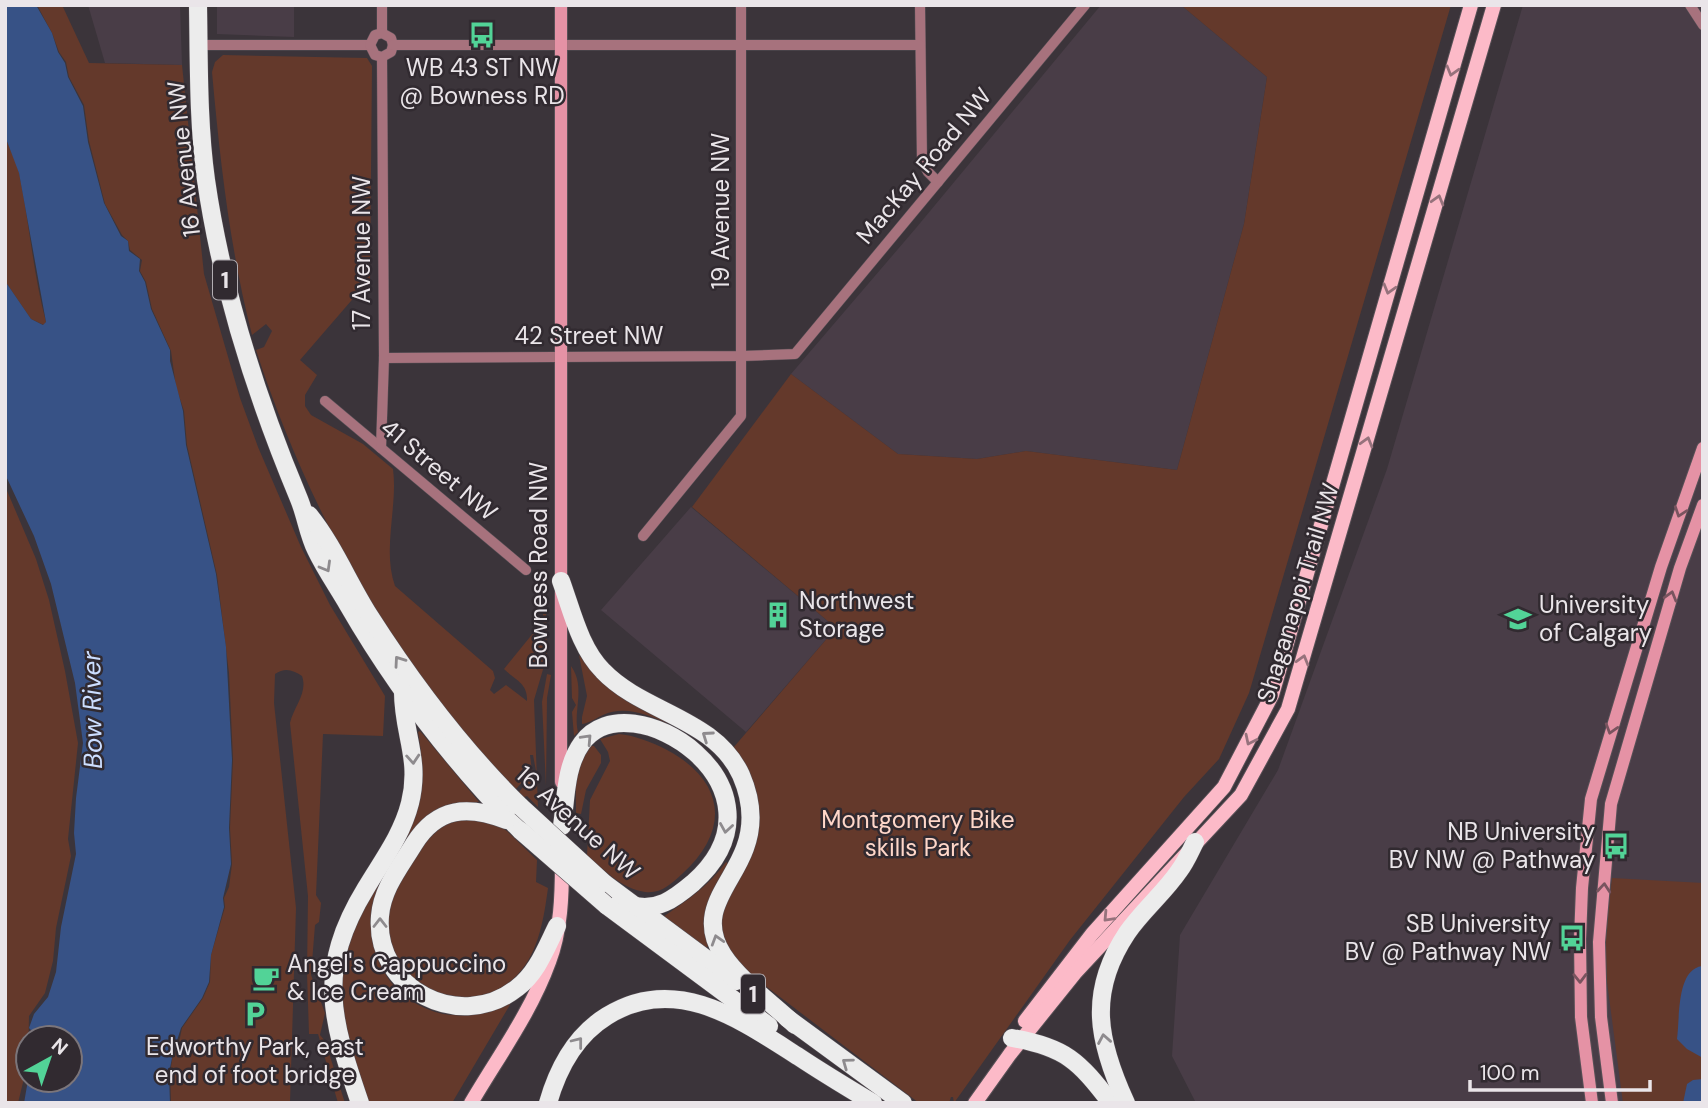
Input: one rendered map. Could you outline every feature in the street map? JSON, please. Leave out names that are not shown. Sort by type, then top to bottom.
[{"type":"highway","name":"16 Avenue NW","points":[[198,5],[199,97],[206,179],[225,278],[255,387],[301,503],[315,549],[370,644],[402,692],[446,748],[606,905],[874,1103]]},
{"type":"highway","name":"16 Avenue NW","points":[[301,503],[327,537],[360,600],[412,679],[468,749],[518,820],[903,1103]]},
{"type":"highway","points":[[561,581],[587,649],[605,673],[621,686],[709,737],[725,751],[739,771],[749,802],[749,831],[743,855],[716,902],[713,918],[715,934],[718,946],[727,961],[795,1025]]},
{"type":"highway","points":[[359,1103],[334,1017],[334,969],[346,923],[401,829],[411,801],[413,756],[403,713],[402,692]]},
{"type":"highway","points":[[562,826],[570,769],[575,756],[583,741],[604,725],[628,722],[653,729],[687,747],[708,764],[723,787],[728,808],[727,831],[720,850],[705,871],[670,900],[651,908],[631,905]]},
{"type":"highway","points":[[518,820],[467,810],[444,816],[423,831],[392,878],[382,901],[380,938],[388,961],[402,981],[431,1000],[453,1006],[486,1003],[509,994],[526,980],[557,926]]},
{"type":"highway","points":[[1126,1103],[1109,1066],[1103,1039],[1100,1013],[1103,988],[1112,959],[1128,932],[1180,870],[1195,842]]},
{"type":"highway","points":[[548,1103],[559,1072],[570,1053],[598,1022],[618,1009],[635,1003],[670,999],[694,1002],[728,1014],[874,1103]]},
{"type":"highway","points":[[1016,1039],[1039,1042],[1059,1050],[1080,1064],[1111,1103]]},
{"type":"main road","name":"Shaganappi Trail NW","points":[[965,1103],[1016,1039],[1092,933],[1224,787],[1272,695],[1471,5]]},
{"type":"main road","name":"Shaganappi Trail NW","points":[[975,1103],[1016,1039],[1241,795],[1289,709],[1494,5]]},
{"type":"main road","name":"Bowness Road NW","points":[[471,1103],[538,989],[550,960],[562,899],[562,826]]},
{"type":"street","points":[[382,5],[382,33]]},
{"type":"street","name":"Bowness Road NW","points":[[561,5],[562,826]]},
{"type":"street","name":"19 Avenue NW","points":[[643,536],[741,416],[741,5]]},
{"type":"street","points":[[920,5],[922,161],[938,182]]},
{"type":"street","name":"MacKay Road NW","points":[[795,354],[1085,5]]},
{"type":"street","points":[[1690,5],[1703,25]]},
{"type":"street","points":[[382,33],[391,38],[393,45],[391,52],[382,57],[375,55],[370,45],[372,38],[382,33]]},
{"type":"street","points":[[199,45],[370,45]]},
{"type":"street","points":[[393,45],[920,45]]},
{"type":"street","name":"17 Avenue NW","points":[[381,448],[384,358],[382,57]]},
{"type":"street","name":"42 Street NW","points":[[384,358],[795,354]]},
{"type":"street","name":"41 Street NW","points":[[325,401],[526,570]]},
{"type":"street","points":[[1592,1103],[1581,1017],[1580,939],[1591,799],[1661,567],[1703,448]]},
{"type":"street","points":[[1612,1103],[1601,1017],[1599,942],[1611,804],[1680,568],[1703,505]]},
{"type":"shaded area","points":[[88,5],[180,5],[182,65],[105,63]]},
{"type":"shaded area","points":[[217,5],[294,5],[294,37],[217,34]]},
{"type":"shaded area","points":[[1101,5],[1181,5],[1267,77],[1244,224],[1177,470],[1026,451],[977,459],[898,454],[791,374]]},
{"type":"shaded area","name":"University of Calgary","points":[[1523,5],[1703,5],[1703,1103],[1196,1103],[1172,1056],[1180,935],[1278,770],[1387,469]]},
{"type":"shaded area","points":[[691,507],[836,628],[746,732],[601,610]]},
{"type":"green space","points":[[37,5],[62,5],[89,63],[182,65],[204,274],[240,398],[301,547],[330,605],[385,696],[383,736],[323,734],[316,895],[321,903],[319,922],[315,925],[311,975],[325,1013],[320,1035],[325,1041],[345,1103],[338,1103],[318,1034],[309,1034],[308,896],[290,723],[302,694],[303,682],[302,676],[286,670],[275,674],[274,703],[296,908],[290,1103],[171,1103],[170,1074],[173,1053],[182,1028],[203,998],[210,982],[211,955],[229,887],[232,864],[230,828],[233,759],[229,673],[217,575],[187,445],[184,411],[176,387],[171,351],[152,309],[146,282],[140,271],[142,260],[130,250],[128,241],[105,204],[89,141],[84,105]]},
{"type":"green space","name":"Montgomery Bike skills Park","points":[[1181,5],[1451,5],[1249,693],[1219,759],[1184,797],[1070,940],[954,1103],[951,1097],[949,1103],[919,1103],[742,968],[725,945],[721,920],[730,894],[754,847],[733,748],[836,628],[692,507],[791,374],[898,454],[977,459],[1026,451],[1177,470],[1244,224],[1267,77]]},
{"type":"green space","points":[[223,55],[367,58],[372,66],[370,279],[300,360],[317,375],[305,395],[305,406],[311,415],[363,444],[393,469],[390,557],[395,586],[493,671],[495,678],[490,690],[494,694],[506,685],[527,701],[523,686],[504,669],[543,621],[543,606],[546,606],[547,656],[534,700],[538,807],[519,792],[536,771],[533,755],[530,755],[532,771],[516,789],[472,742],[395,639],[360,585],[330,528],[277,411],[256,350],[264,347],[272,331],[266,324],[252,335],[222,172],[212,72],[215,62]]},
{"type":"green space","points":[[5,136],[19,172],[46,322],[44,325],[31,319],[5,281]]},
{"type":"green space","points":[[5,486],[36,559],[49,600],[78,743],[68,839],[71,856],[56,928],[53,961],[45,993],[29,1016],[29,1024],[14,1024],[14,1094],[20,1094],[18,1103],[5,1103]]},
{"type":"green space","points":[[579,655],[605,685],[669,724],[645,715],[620,711],[582,724],[587,696]]},
{"type":"green space","points":[[571,666],[578,682],[578,732],[574,736],[572,712],[576,705],[572,698]]},
{"type":"green space","points":[[547,674],[551,675],[547,698],[546,786],[542,702]]},
{"type":"green space","points":[[420,731],[479,802],[450,806],[429,817],[420,824],[395,857],[420,782]]},
{"type":"green space","points":[[619,734],[655,744],[686,762],[701,776],[715,807],[714,824],[698,857],[674,881],[656,891],[645,892],[628,887],[613,878],[587,855],[590,800],[610,761],[600,739]]},
{"type":"green space","points":[[591,746],[601,755],[601,763],[586,790],[581,814],[576,813],[578,770]]},
{"type":"green space","points":[[466,819],[495,824],[507,831],[537,860],[536,882],[548,888],[539,933],[526,964],[504,986],[471,998],[438,993],[422,985],[408,973],[397,958],[389,941],[387,927],[389,907],[395,892],[422,848],[433,834],[447,824]]},
{"type":"green space","points":[[726,862],[729,864],[709,903],[706,923],[708,946],[705,949],[663,917],[705,886]]},
{"type":"green space","points":[[385,874],[376,895],[372,917],[373,939],[378,959],[388,978],[402,994],[420,1006],[452,1015],[477,1014],[511,1003],[452,1103],[367,1103],[346,1027],[341,989],[342,970],[345,950],[356,920]]},
{"type":"green space","points":[[1612,878],[1703,883],[1703,1103],[1623,1103],[1602,944],[1603,918],[1609,905]]},
{"type":"water","name":"Bow River","points":[[5,5],[36,5],[52,33],[68,77],[83,106],[88,142],[104,203],[121,236],[128,241],[129,251],[140,259],[139,271],[145,282],[151,309],[170,350],[170,361],[183,411],[186,445],[216,574],[226,647],[232,760],[229,828],[231,864],[223,898],[224,907],[211,955],[209,982],[202,998],[181,1028],[173,1053],[169,1073],[170,1103],[24,1103],[26,1094],[84,1094],[84,1024],[30,1024],[34,1014],[48,997],[56,972],[61,927],[76,854],[76,798],[83,743],[75,683],[51,584],[34,536],[5,474],[5,281],[31,319],[43,325],[46,322],[19,173],[5,136]]},
{"type":"water","points":[[1702,966],[1703,1058],[1687,1049],[1677,1039],[1683,985],[1694,969]]},
{"type":"water","points":[[1703,1079],[1703,1103],[1683,1103],[1687,1084]]},
{"type":"place","name":"WB 43 ST NW @ Bowness RD","points":[[482,35]]},
{"type":"place","name":"Northwest Storage","points":[[778,615]]},
{"type":"place","name":"University of Calgary","points":[[1518,619]]},
{"type":"place","name":"NB University BV NW @ Pathway","points":[[1616,846]]},
{"type":"place","name":"SB University BV @ Pathway NW","points":[[1572,938]]},
{"type":"place","name":"Angel's Cappuccino & Ice Cream","points":[[266,978]]},
{"type":"place","name":"Edworthy Park, east end of foot bridge","points":[[255,1014]]}]
